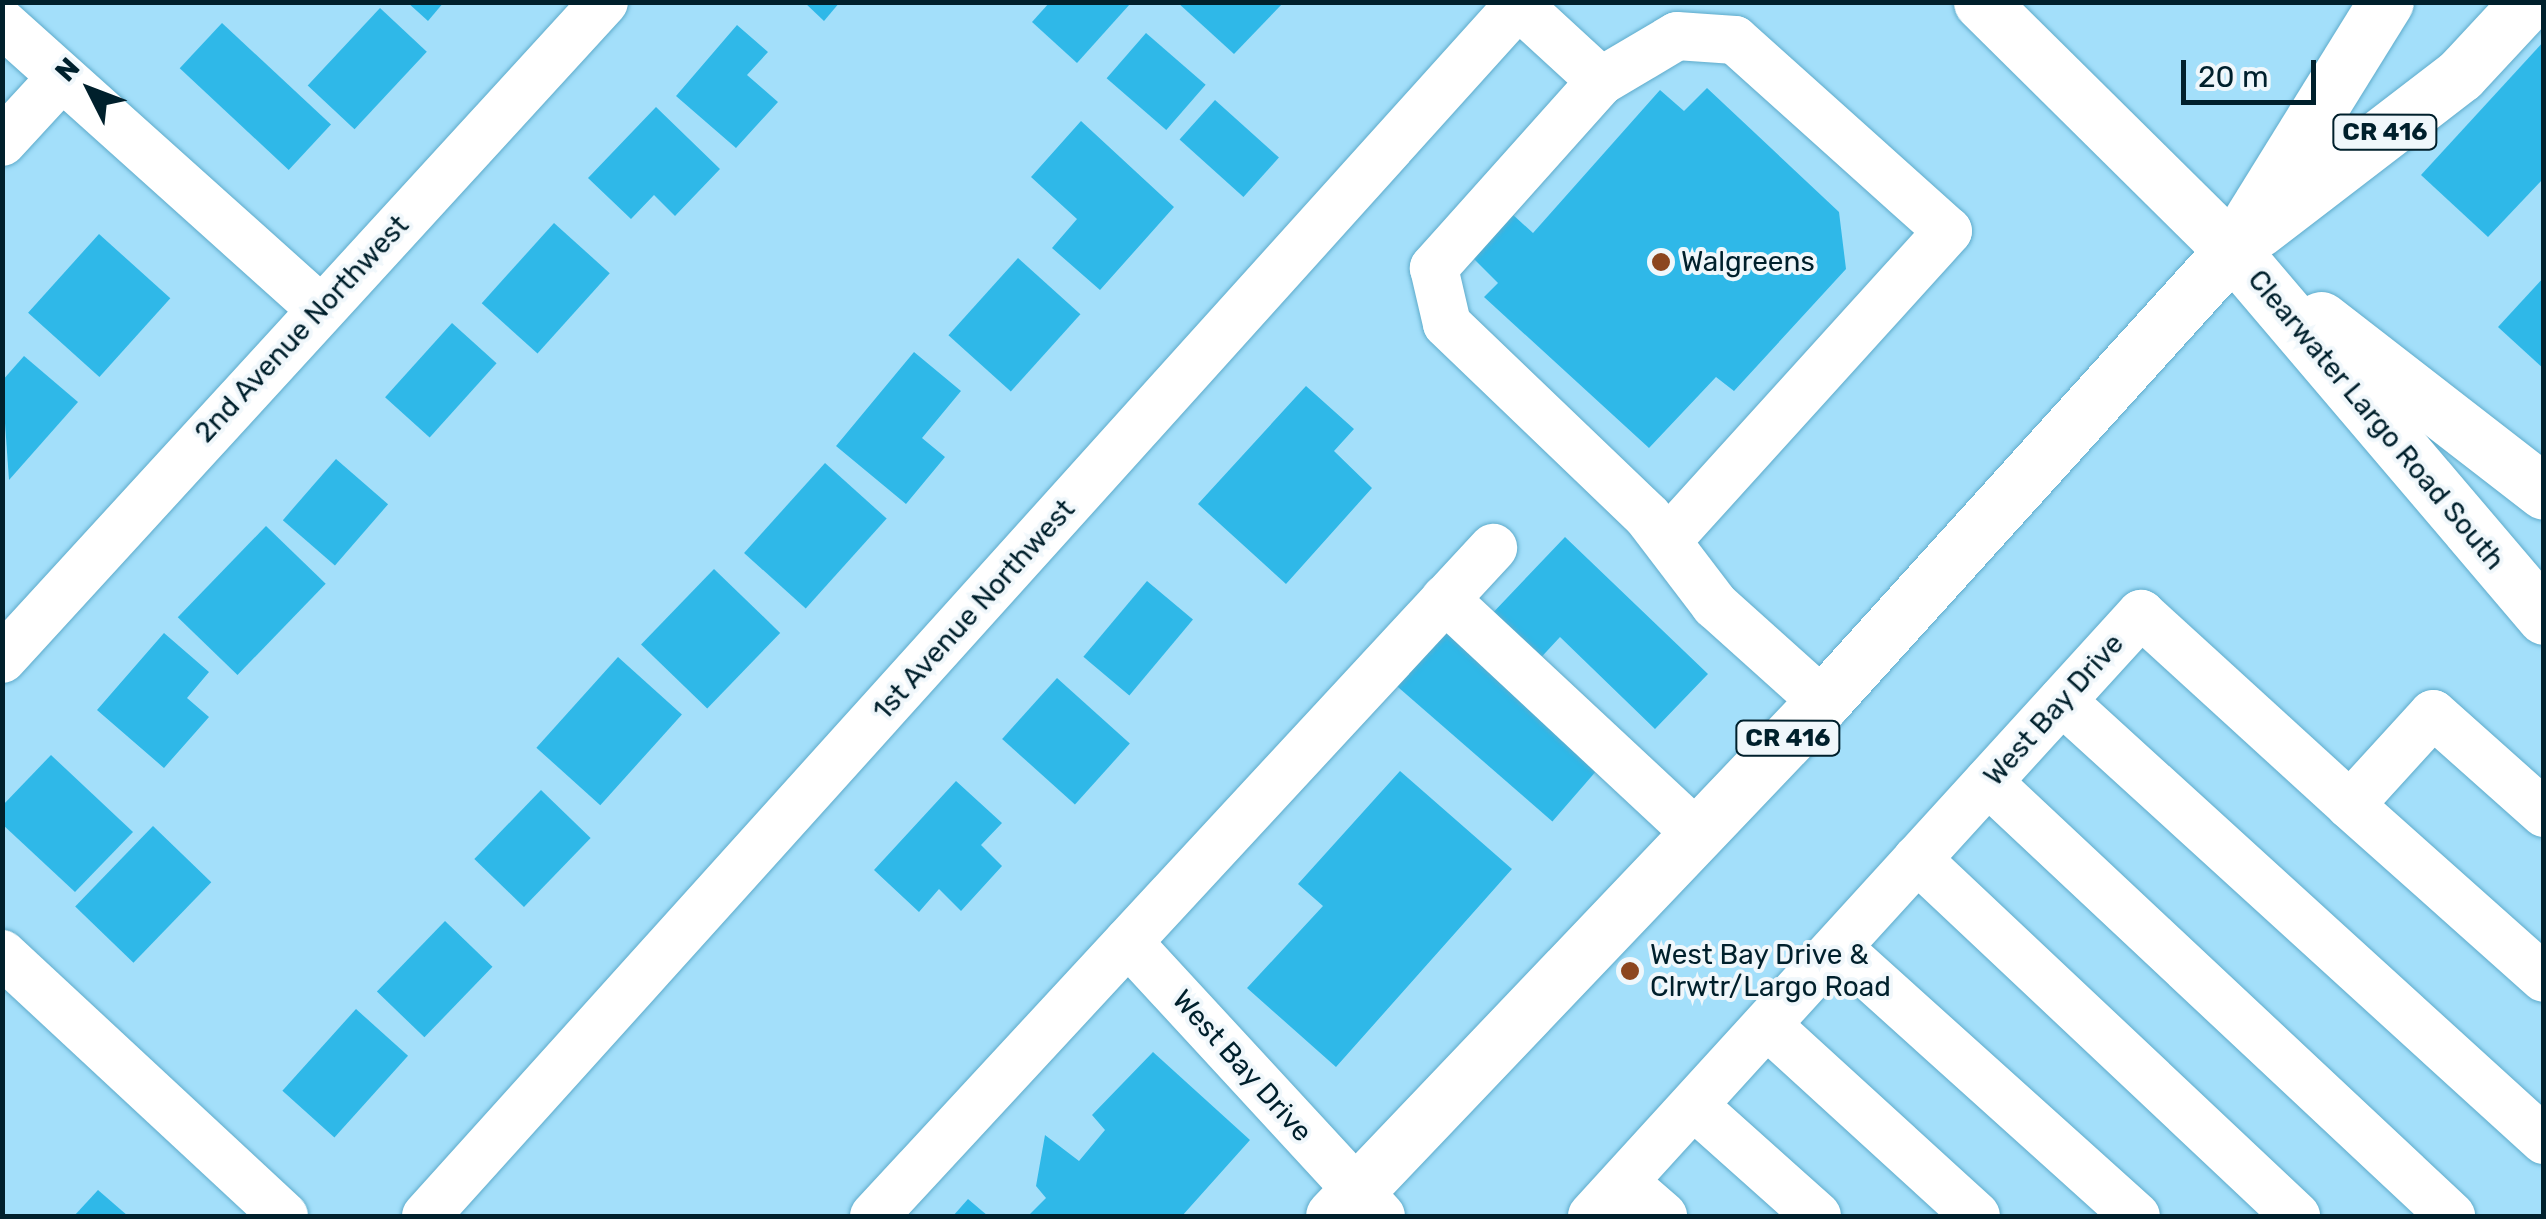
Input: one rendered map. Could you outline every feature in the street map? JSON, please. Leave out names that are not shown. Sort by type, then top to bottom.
[{"type":"main road","points":[[1981,2],[2232,250]]},
{"type":"main road","name":"West Bay Drive","points":[[1357,1208],[2232,250],[2386,2]]},
{"type":"main road","name":"West Bay Drive","points":[[2232,250],[2460,75],[2528,2]]},
{"type":"main road","name":"Clearwater Largo Road South","points":[[2232,250],[2544,492]]},
{"type":"main road","name":"Clearwater Largo Road South","points":[[2232,250],[2544,617]]},
{"type":"street","name":"2nd Avenue Northwest","points":[[2,659],[318,307],[604,2]]},
{"type":"street","points":[[1518,4],[1601,81]]},
{"type":"street","name":"1st Avenue Northwest","points":[[426,1216],[1518,4]]},
{"type":"street","points":[[2,23],[318,307]]},
{"type":"street","points":[[1667,541],[1948,231],[1735,40],[1678,36],[1601,81],[1434,268],[1447,324],[1667,541],[1715,605],[1823,702]]},
{"type":"street","points":[[2,142],[62,77]]},
{"type":"street","points":[[878,1215],[1492,548]]},
{"type":"street","points":[[1445,599],[1697,834]]},
{"type":"street","name":"West Bay Drive","points":[[1592,1216],[2141,614],[2350,805]]},
{"type":"street","points":[[2062,701],[2544,1140]]},
{"type":"street","points":[[2544,813],[2433,714],[2350,805],[2544,978]]},
{"type":"street","points":[[1988,782],[2451,1216]]},
{"type":"street","points":[[1918,859],[2296,1216]]},
{"type":"street","name":"West Bay Drive","points":[[1128,942],[1357,1208]]},
{"type":"street","points":[[1838,948],[2136,1216]]},
{"type":"street","points":[[2,954],[284,1216]]},
{"type":"street","points":[[1767,1025],[1976,1216]]},
{"type":"street","points":[[1694,1106],[1817,1216]]},
{"type":"street","points":[[1624,1182],[1663,1216]]},
{"type":"building","points":[[407,2],[444,2],[428,21]]},
{"type":"building","points":[[804,2],[840,2],[824,21]]},
{"type":"building","points":[[1050,2],[1130,4],[1077,63],[1032,22]]},
{"type":"building","points":[[1177,2],[1284,2],[1234,54]]},
{"type":"building","points":[[380,8],[427,52],[355,129],[308,86]]},
{"type":"building","points":[[222,23],[331,125],[289,170],[180,68]]},
{"type":"building","points":[[737,25],[768,52],[747,75],[778,102],[736,148],[676,96]]},
{"type":"building","points":[[1146,33],[1206,85],[1166,130],[1107,78]]},
{"type":"building","points":[[2544,41],[2544,178],[2488,237],[2421,175]]},
{"type":"building","name":"Walgreens","points":[[1707,88],[1839,212],[1846,269],[1734,391],[1716,377],[1649,448],[1484,297],[1498,283],[1470,255],[1511,213],[1533,233],[1660,90],[1684,111]]},
{"type":"building","points":[[1215,100],[1279,158],[1243,197],[1180,139]]},
{"type":"building","points":[[656,107],[720,169],[675,216],[654,195],[631,219],[588,178]]},
{"type":"building","points":[[1081,121],[1174,207],[1100,290],[1052,248],[1077,219],[1031,177]]},
{"type":"building","points":[[554,223],[610,273],[537,353],[482,303]]},
{"type":"building","points":[[99,234],[170,298],[99,377],[28,313]]},
{"type":"building","points":[[1018,258],[1080,314],[1011,391],[948,335]]},
{"type":"building","points":[[2544,277],[2544,369],[2498,327]]},
{"type":"building","points":[[452,323],[497,363],[430,437],[385,397]]},
{"type":"building","points":[[914,352],[961,391],[922,438],[945,457],[906,504],[836,446]]},
{"type":"building","points":[[24,356],[78,402],[9,480],[2,381]]},
{"type":"building","points":[[1306,386],[1354,429],[1334,451],[1372,488],[1286,584],[1198,504]]},
{"type":"building","points":[[336,459],[388,504],[335,565],[283,520]]},
{"type":"building","points":[[825,463],[887,519],[806,608],[744,553]]},
{"type":"building","points":[[266,526],[326,584],[237,675],[178,617]]},
{"type":"building","points":[[1565,537],[1708,674],[1655,729],[1560,637],[1534,665],[1487,619]]},
{"type":"building","points":[[714,569],[780,633],[707,708],[641,645]]},
{"type":"building","points":[[1147,581],[1193,620],[1129,695],[1083,657]]},
{"type":"building","points":[[1440,623],[1602,764],[1552,821],[1390,680]]},
{"type":"building","points":[[164,633],[209,672],[187,698],[209,717],[164,768],[97,710]]},
{"type":"building","points":[[618,657],[682,715],[600,805],[536,748]]},
{"type":"building","points":[[1057,678],[1130,744],[1075,805],[1002,739]]},
{"type":"building","points":[[51,755],[133,832],[75,892],[2,824],[2,806]]},
{"type":"building","points":[[1400,771],[1512,869],[1336,1067],[1247,988],[1323,906],[1298,884]]},
{"type":"building","points":[[956,781],[1002,823],[981,845],[1002,866],[961,911],[939,889],[919,912],[874,870]]},
{"type":"building","points":[[541,790],[591,838],[524,907],[474,859]]},
{"type":"building","points":[[153,826],[211,882],[133,963],[75,907]]},
{"type":"building","points":[[445,921],[492,967],[424,1037],[377,991]]},
{"type":"building","points":[[356,1009],[408,1056],[334,1138],[282,1091]]},
{"type":"building","points":[[1153,1052],[1250,1140],[1182,1216],[1028,1216],[1046,1198],[1036,1186],[1045,1135],[1079,1161],[1105,1130],[1092,1115]]},
{"type":"building","points":[[98,1190],[128,1216],[74,1216]]},
{"type":"building","points":[[968,1199],[988,1216],[953,1216]]},
{"type":"place","name":"Walgreens","points":[[1661,262]]},
{"type":"place","name":"West Bay Drive & Clrwtr/Largo Road","points":[[1630,971]]}]
